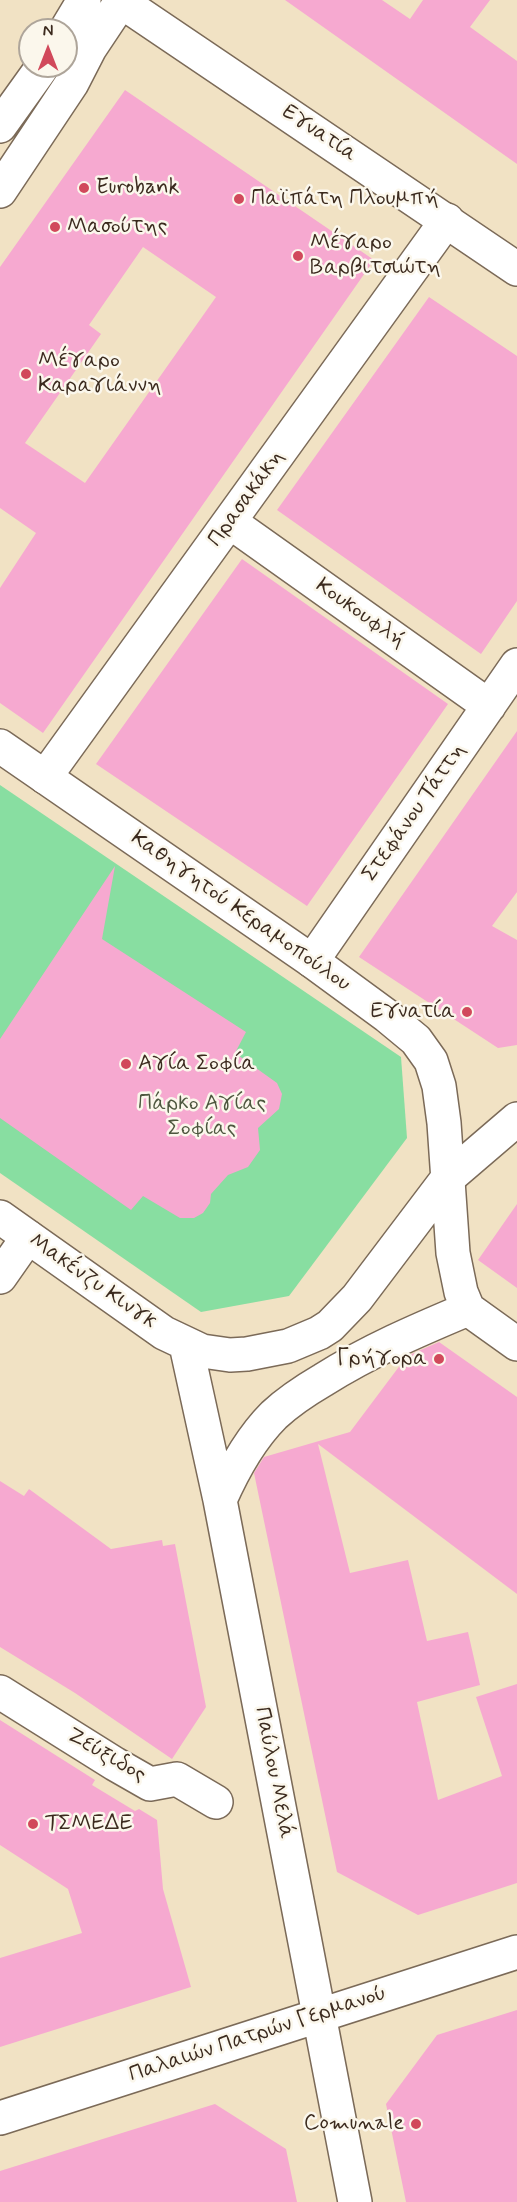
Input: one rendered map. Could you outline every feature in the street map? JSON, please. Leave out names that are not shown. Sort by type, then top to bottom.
[{"type":"main road","points":[[73,18],[84,0]]},
{"type":"main road","points":[[0,191],[72,83],[90,48],[121,0]]},
{"type":"main road","name":"Εγνατία","points":[[121,0],[517,269]]},
{"type":"main road","points":[[0,126],[34,78]]},
{"type":"main road","name":"Πρασακάκη","points":[[45,777],[447,220]]},
{"type":"main road","name":"Κουκουφλή","points":[[230,522],[489,706]]},
{"type":"main road","name":"Στεφάνου Τάττη","points":[[312,961],[517,665]]},
{"type":"main road","name":"Καθηγητού Κεραμοπούλου","points":[[0,746],[312,961],[416,1040],[430,1060],[441,1098],[457,1277],[468,1309]]},
{"type":"main road","name":"Μακένζυ Κινγκ","points":[[0,1217],[186,1345],[216,1353],[247,1354],[281,1348],[319,1333],[338,1318],[357,1298],[447,1179],[517,1119]]},
{"type":"main road","points":[[0,1277],[28,1237]]},
{"type":"main road","points":[[220,1500],[247,1448],[274,1415],[313,1386],[362,1357],[468,1309],[517,1344]]},
{"type":"main road","name":"Παύλου Μελά","points":[[186,1345],[220,1500],[355,2202]]},
{"type":"main road","name":"Ζεύξιδος","points":[[0,1692],[150,1784],[177,1779],[216,1802]]},
{"type":"main road","name":"Παλαιών Πατρών Γερμανού","points":[[0,2118],[517,1953]]},
{"type":"green space","name":"Πάρκο Αγίας Σοφίας","points":[[0,785],[401,1057],[407,1138],[289,1296],[201,1312],[0,1173]]},
{"type":"building","points":[[285,0],[382,0],[410,19],[423,0],[490,0],[470,27],[517,61],[517,164]]},
{"type":"building","points":[[125,90],[374,260],[43,733],[0,703],[0,588],[36,533],[0,508],[0,267]],"holes":[[[143,247],[216,297],[85,483],[25,443],[101,334],[89,325]]]},
{"type":"building","points":[[429,297],[517,356],[517,601],[481,654],[277,510]]},
{"type":"building","points":[[242,559],[448,704],[307,906],[96,764]]},
{"type":"building","points":[[517,731],[517,892],[492,926],[517,940],[517,1045],[498,1048],[359,957]]},
{"type":"building","name":"Αγία Σοφία","points":[[115,866],[102,939],[246,1032],[235,1053],[277,1083],[282,1094],[279,1109],[258,1128],[260,1150],[248,1167],[228,1175],[211,1194],[210,1203],[203,1213],[194,1218],[180,1218],[143,1196],[131,1210],[0,1118],[0,1039]]},
{"type":"building","points":[[517,1204],[517,1288],[478,1260]]},
{"type":"building","points":[[439,1342],[517,1397],[517,1594],[318,1444],[350,1573],[408,1560],[427,1641],[468,1632],[480,1685],[417,1702],[438,1800],[502,1776],[476,1697],[517,1684],[517,1883],[418,1915],[337,1872],[254,1473],[264,1457],[350,1432],[407,1356]]},
{"type":"building","points":[[0,1481],[24,1496],[29,1489],[111,1549],[162,1540],[163,1546],[175,1544],[206,1707],[172,1759],[75,1693],[0,1647]]},
{"type":"building","points":[[0,1720],[95,1780],[92,1785],[135,1811],[139,1809],[157,1820],[163,1889],[191,1987],[0,2047],[0,1958],[82,1933],[68,1889],[0,1845]]},
{"type":"building","points":[[517,2010],[517,2202],[406,2202],[386,2104],[437,2035]]},
{"type":"building","points":[[215,2104],[286,2149],[297,2202],[0,2202],[0,2171]]},
{"type":"place","name":"Eurobank","points":[[84,188]]},
{"type":"place","name":"Παϊπάτη Πλουμπή","points":[[239,199]]},
{"type":"place","name":"Μασούτης","points":[[55,227]]},
{"type":"place","name":"Μέγαρο Βαρβιτσιώτη","points":[[298,256]]},
{"type":"place","name":"Μέγαρο Καραγιάννη","points":[[26,374]]},
{"type":"place","name":"Εγνατία","points":[[467,1012]]},
{"type":"place","name":"Αγία Σοφία","points":[[126,1064]]},
{"type":"place","name":"Γρήγορα","points":[[439,1359]]},
{"type":"place","name":"ΤΣΜΕΔΕ","points":[[33,1824]]},
{"type":"place","name":"Comunale","points":[[416,2124]]}]
